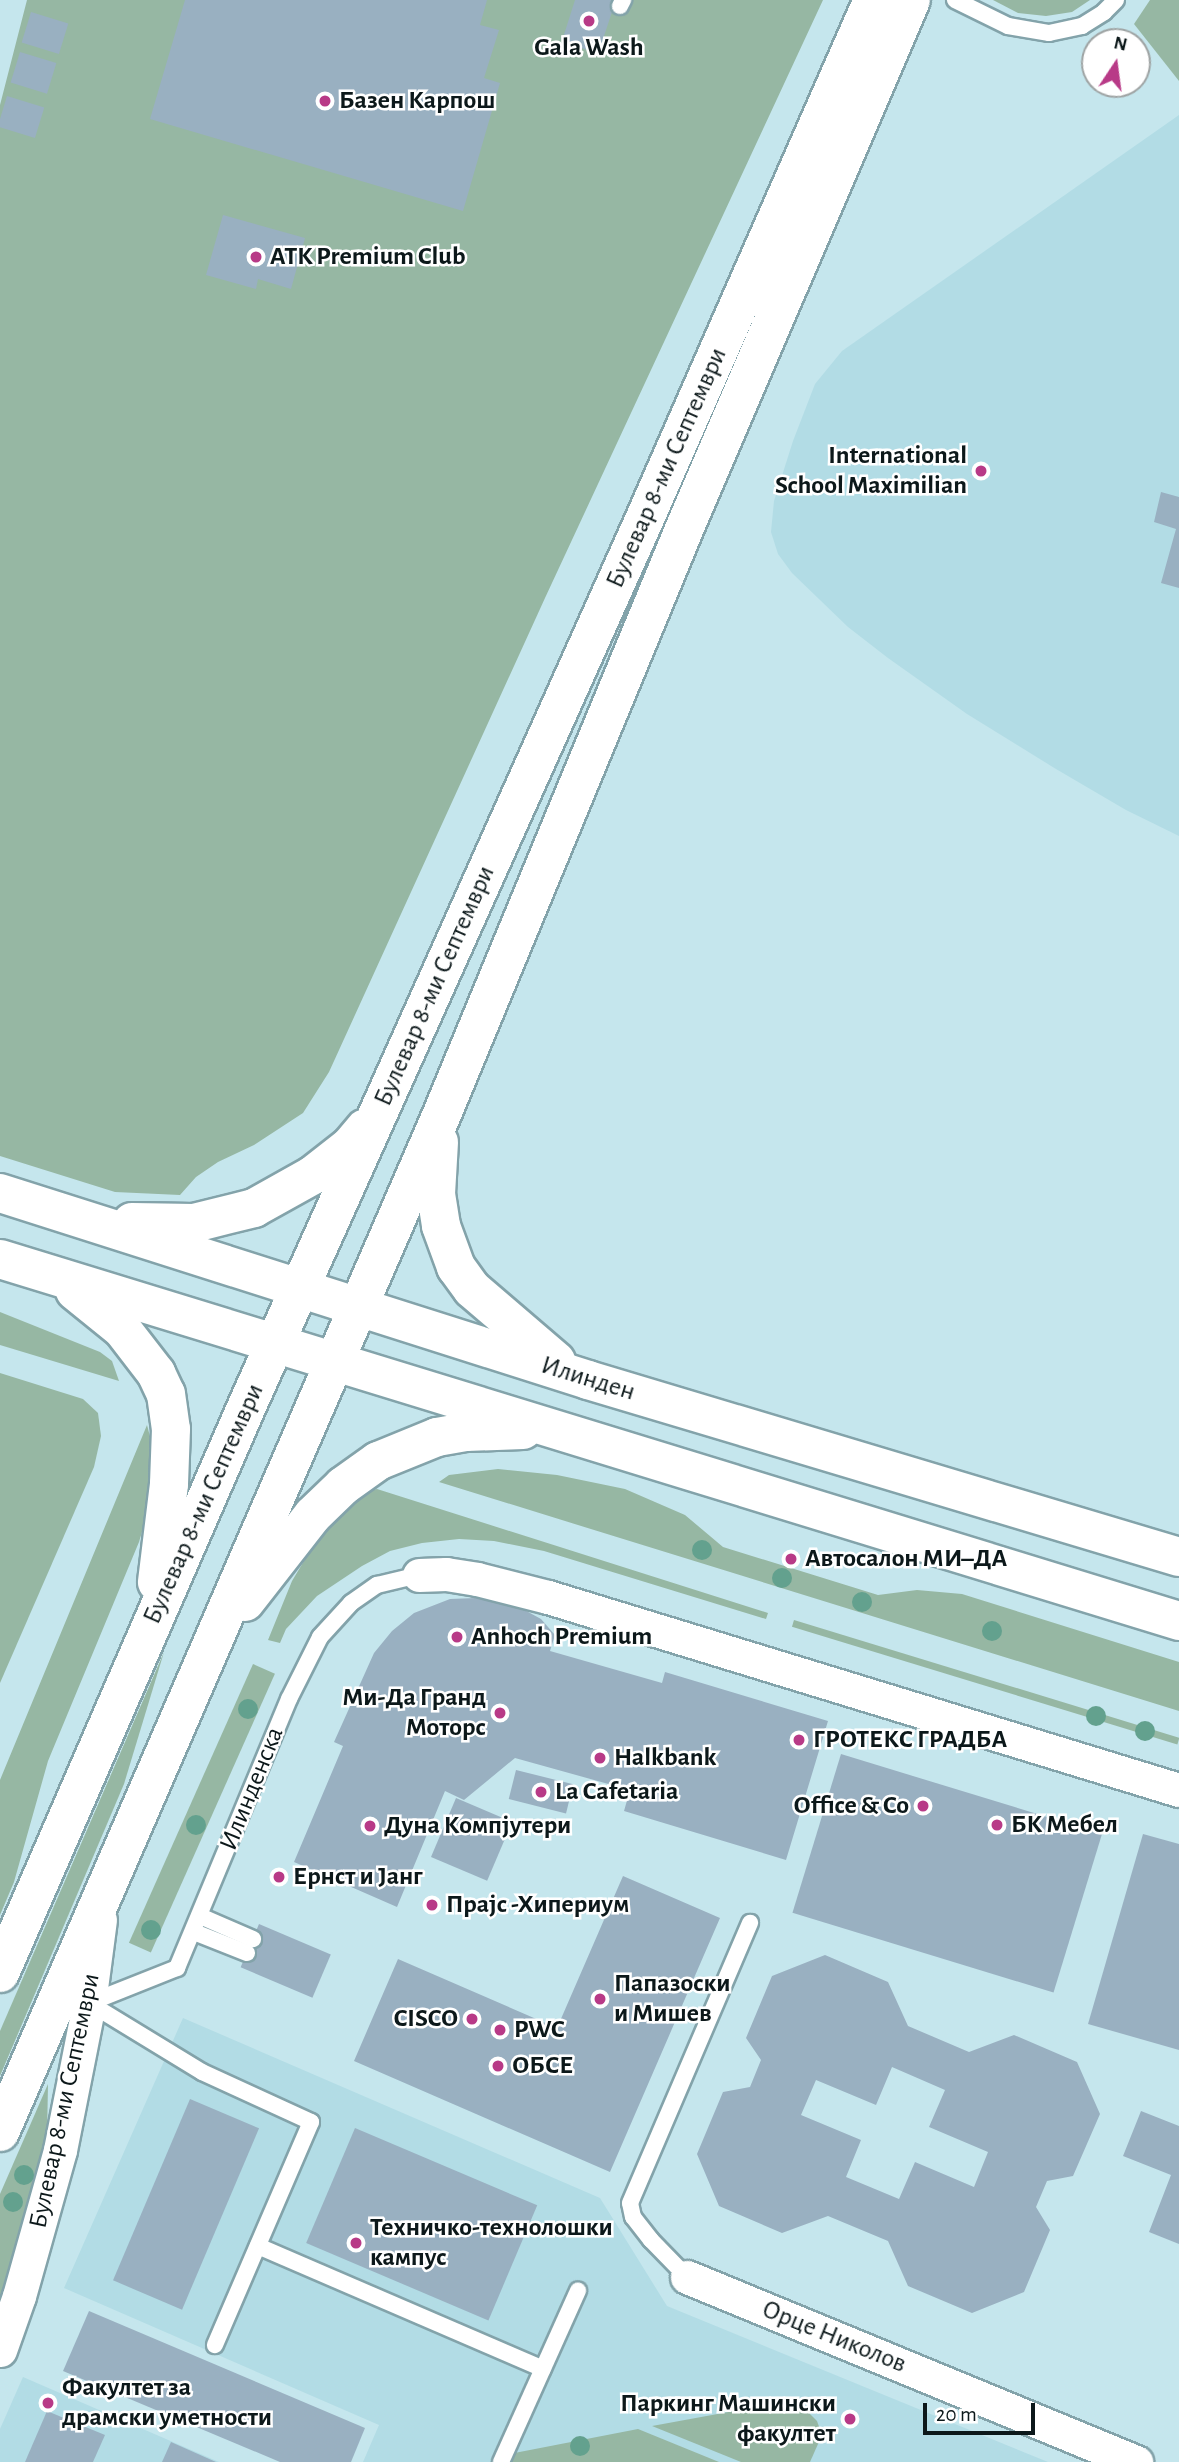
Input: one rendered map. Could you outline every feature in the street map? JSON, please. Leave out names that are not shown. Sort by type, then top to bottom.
[{"type":"street","name":"Булевар 8-ми Септември","points":[[0,1973],[275,1343],[873,0]]},
{"type":"street","name":"Булевар 8-ми Септември","points":[[0,2132],[442,1114],[685,527],[911,0]]},
{"type":"street","points":[[68,1214],[176,1224],[239,1213],[285,1193],[341,1153],[369,1124],[387,1095]]},
{"type":"street","points":[[442,1114],[436,1194],[441,1226],[456,1266],[472,1289],[548,1356],[588,1380]]},
{"type":"street","name":"Илинден","points":[[0,1193],[588,1380],[1179,1557]]},
{"type":"street","points":[[0,1259],[1179,1621]]},
{"type":"street","points":[[50,1275],[92,1302],[122,1329],[156,1373],[166,1394],[171,1429],[169,1484],[152,1622]]},
{"type":"street","points":[[209,1648],[313,1515],[343,1486],[378,1461],[415,1444],[466,1432],[507,1430],[572,1434]]},
{"type":"street","points":[[419,1574],[446,1574],[477,1579],[548,1597],[1179,1790]]},
{"type":"street","name":"Булевар 8-ми Септември","points":[[0,2350],[19,2296],[60,2150],[89,2003],[104,1889]]},
{"type":"street","name":"Орце Николов","points":[[687,2277],[1136,2462]]},
{"type":"lane","points":[[955,0],[1008,26],[1049,33],[1082,26],[1116,0]]},
{"type":"lane","name":"Илинденска","points":[[89,2003],[177,1968],[289,1699],[320,1637],[351,1603],[377,1585],[419,1574]]},
{"type":"lane","points":[[687,2277],[633,2217],[630,2203],[750,1923]]},
{"type":"lane","points":[[197,1924],[250,1946]]},
{"type":"lane","points":[[89,2003],[202,2072],[311,2122],[215,2345]]},
{"type":"lane","points":[[258,2246],[543,2369]]},
{"type":"lane","points":[[501,2462],[578,2291]]},
{"type":"shaded area","name":"International School Maximilian","points":[[1179,115],[1179,836],[1126,810],[1056,769],[967,714],[888,658],[848,627],[792,573],[778,554],[771,532],[774,501],[815,384],[842,351]]},
{"type":"shaded area","name":"Техничко-технолошки кампус","points":[[183,2018],[600,2198],[667,2306],[1048,2462],[363,2462],[379,2425],[64,2288]]},
{"type":"shaded area","name":"Факултет за драмски уметности","points":[[23,2377],[219,2462],[0,2462],[0,2429]]},
{"type":"green space","points":[[27,0],[823,0],[545,598],[329,1072],[303,1113],[254,1145],[218,1162],[196,1177],[180,1195],[115,1192],[0,1156],[0,105]]},
{"type":"green space","points":[[993,0],[1090,0],[1072,12],[1046,16],[1018,13]]},
{"type":"green space","points":[[1150,0],[1179,0],[1179,81],[1151,46],[1151,28],[1137,28],[1134,24]]},
{"type":"green space","points":[[0,1312],[100,1352],[112,1361],[119,1381],[0,1345]]},
{"type":"green space","points":[[0,1373],[83,1399],[98,1413],[101,1436],[94,1467],[0,1683]]},
{"type":"green space","points":[[147,1425],[152,1444],[144,1525],[139,1542],[48,1761],[14,1882],[0,1915],[0,1780]]},
{"type":"green space","points":[[498,1469],[557,1475],[625,1489],[685,1515],[723,1547],[878,1595],[917,1590],[962,1594],[1179,1662],[1179,1711],[439,1482],[449,1475]]},
{"type":"green space","points":[[377,1489],[768,1613],[766,1619],[544,1551],[494,1541],[459,1539],[422,1543],[390,1551],[317,1596],[286,1629],[280,1643],[268,1640],[292,1581],[313,1546],[355,1501]]},
{"type":"green space","points":[[794,1620],[1179,1738],[1177,1745],[792,1627]]},
{"type":"green space","points":[[164,1652],[124,1784],[0,2076],[0,2031]]},
{"type":"green space","points":[[253,1664],[275,1674],[151,1952],[129,1943]]},
{"type":"green space","points":[[48,2084],[47,2136],[18,2256],[0,2300],[0,2194]]},
{"type":"green space","points":[[783,2402],[804,2408],[817,2421],[822,2435],[810,2462],[741,2462],[652,2426]]},
{"type":"green space","points":[[638,2429],[719,2462],[501,2462],[504,2455]]},
{"type":"building","name":"Базен Карпош","points":[[185,0],[487,0],[480,25],[499,30],[484,78],[500,83],[463,211],[150,119]]},
{"type":"building","name":"Gala Wash","points":[[575,0],[616,0],[598,54],[562,41]]},
{"type":"building","points":[[31,12],[68,23],[59,54],[22,43]]},
{"type":"building","points":[[20,52],[56,63],[47,94],[11,83]]},
{"type":"building","points":[[7,96],[44,107],[35,138],[0,127]]},
{"type":"building","name":"ATK Premium Club","points":[[223,215],[305,238],[291,289],[258,279],[256,289],[206,275]]},
{"type":"building","points":[[1161,492],[1179,497],[1179,588],[1161,583],[1176,529],[1154,522]]},
{"type":"building","points":[[475,1598],[519,1607],[541,1619],[555,1635],[550,1651],[662,1683],[665,1672],[828,1721],[786,1860],[624,1811],[630,1790],[515,1758],[464,1800],[445,1791],[397,1907],[294,1862],[343,1746],[334,1742],[374,1653],[392,1631],[414,1613],[450,1599]]},
{"type":"building","points":[[841,1754],[1102,1834],[1054,1993],[792,1913]]},
{"type":"building","name":"La Cafetaria","points":[[516,1770],[573,1784],[566,1813],[509,1799]]},
{"type":"building","points":[[456,1798],[512,1822],[487,1881],[431,1857]]},
{"type":"building","points":[[1143,1834],[1179,1844],[1179,2050],[1088,2024]]},
{"type":"building","points":[[623,1876],[720,1918],[610,2172],[354,2061],[398,1959],[557,2028]]},
{"type":"building","points":[[259,1924],[331,1954],[312,1998],[241,1967]]},
{"type":"building","points":[[825,1955],[888,1982],[908,2026],[969,2052],[1014,2035],[1077,2062],[1100,2114],[1073,2176],[1047,2181],[1036,2207],[1050,2230],[1024,2292],[972,2313],[908,2286],[888,2241],[828,2216],[782,2233],[719,2206],[697,2154],[723,2092],[750,2087],[761,2060],[746,2038],[772,1976]],"holes":[[[892,2067],[945,2090],[929,2127],[988,2152],[974,2187],[915,2162],[899,2199],[846,2177],[861,2140],[801,2115],[816,2080],[876,2105]]]},
{"type":"building","points":[[190,2099],[259,2128],[182,2310],[113,2280]]},
{"type":"building","points":[[1141,2111],[1179,2126],[1179,2244],[1149,2232],[1171,2175],[1123,2156]]},
{"type":"building","points":[[355,2128],[537,2205],[488,2320],[306,2243]]},
{"type":"building","points":[[89,2311],[365,2428],[351,2462],[280,2462],[63,2371]]},
{"type":"building","points":[[47,2411],[105,2435],[93,2462],[25,2462]]},
{"type":"building","points":[[171,2442],[216,2462],[162,2462]]},
{"type":"place","name":"Gala Wash","points":[[589,21]]},
{"type":"place","name":"Базен Карпош","points":[[325,101]]},
{"type":"place","name":"ATK Premium Club","points":[[256,257]]},
{"type":"place","name":"International School Maximilian","points":[[981,471]]},
{"type":"place","name":"Автосалон МИ–ДА","points":[[791,1559]]},
{"type":"place","name":"Anhoch Premium","points":[[457,1637]]},
{"type":"place","name":"Ми-Да Гранд Моторс","points":[[500,1713]]},
{"type":"place","name":"ГРОТЕКС ГРАДБА","points":[[799,1740]]},
{"type":"place","name":"Halkbank","points":[[600,1758]]},
{"type":"place","name":"La Cafetaria","points":[[541,1792]]},
{"type":"place","name":"Office & Co","points":[[923,1806]]},
{"type":"place","name":"БК Мебел","points":[[997,1825]]},
{"type":"place","name":"Дуна Компјутери","points":[[370,1826]]},
{"type":"place","name":"Ернст и Јанг","points":[[279,1877]]},
{"type":"place","name":"Прајс -Хипериум","points":[[432,1905]]},
{"type":"place","name":"Папазоски и Мишев","points":[[600,1999]]},
{"type":"place","name":"CISCO","points":[[472,2019]]},
{"type":"place","name":"PWC","points":[[500,2030]]},
{"type":"place","name":"ОБСЕ","points":[[498,2066]]},
{"type":"place","name":"Техничко-технолошки кампус","points":[[356,2243]]},
{"type":"place","name":"Факултет за драмски уметности","points":[[48,2403]]},
{"type":"place","name":"Паркинг Машински факултет","points":[[850,2419]]}]
